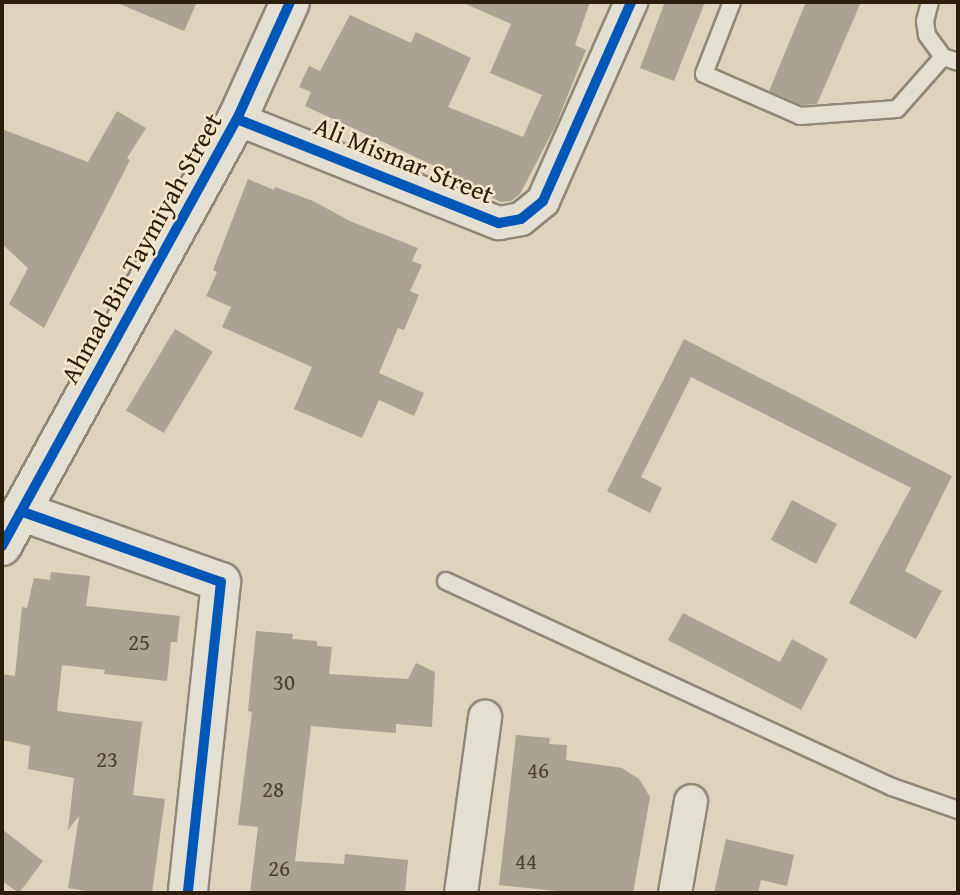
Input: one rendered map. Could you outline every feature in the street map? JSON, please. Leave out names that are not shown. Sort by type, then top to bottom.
[{"type":"street","name":"Ahmad Bin Taymiyah Street","points":[[7,536],[237,119],[290,2]]},
{"type":"street","name":"Ali Mismar Street","points":[[237,119],[499,223],[522,219],[543,201],[631,2]]},
{"type":"street","points":[[7,536],[221,582],[188,893]]},
{"type":"street","points":[[461,893],[485,717]]},
{"type":"street","points":[[675,893],[691,801]]},
{"type":"lane","points":[[732,2],[704,74],[800,116],[897,108],[951,59],[927,35],[925,21],[930,2]]},
{"type":"lane","points":[[446,581],[892,787],[958,810]]},
{"type":"building","points":[[115,2],[197,2],[184,31]]},
{"type":"building","points":[[461,2],[590,2],[575,45],[586,50],[555,127],[520,194],[511,201],[501,202],[433,169],[435,166],[305,106],[311,92],[299,87],[309,66],[320,71],[350,15],[411,43],[416,32],[471,58],[448,107],[523,137],[542,95],[490,73],[511,24]]},
{"type":"building","points":[[665,2],[705,2],[674,81],[640,68]]},
{"type":"building","points":[[806,2],[861,2],[817,104],[802,105],[769,91]]},
{"type":"building","points":[[117,111],[146,128],[127,158],[130,160],[44,328],[9,304],[28,268],[2,244],[2,129],[88,162]]},
{"type":"building","points":[[248,179],[313,201],[352,222],[418,248],[412,261],[422,265],[410,291],[419,295],[404,330],[398,328],[379,373],[424,393],[414,416],[379,400],[362,438],[294,409],[312,367],[222,327],[231,307],[206,296],[217,272],[213,270]]},
{"type":"building","points":[[175,329],[213,352],[164,433],[126,410]]},
{"type":"building","points":[[684,339],[952,476],[905,571],[942,591],[916,639],[849,603],[911,488],[691,377],[641,477],[662,488],[650,513],[607,491]]},
{"type":"building","points":[[792,500],[837,524],[816,564],[771,540]]},
{"type":"building","points":[[51,572],[90,576],[86,606],[180,616],[177,642],[171,642],[167,681],[104,674],[105,670],[62,665],[57,711],[142,722],[133,795],[165,799],[152,893],[98,893],[68,888],[79,816],[68,830],[74,778],[28,769],[30,746],[2,740],[2,674],[15,676],[22,607],[27,608],[34,578],[50,580]]},
{"type":"building","points":[[683,613],[780,662],[792,639],[828,659],[801,710],[668,640]]},
{"type":"building","points":[[256,631],[293,634],[292,639],[317,641],[317,646],[332,647],[329,674],[408,679],[416,663],[435,672],[432,727],[396,724],[396,733],[311,726],[295,861],[344,864],[345,854],[408,860],[405,893],[250,893],[258,827],[238,825],[252,712],[248,711]]},
{"type":"building","points":[[516,735],[550,738],[549,744],[567,745],[566,760],[622,768],[639,779],[650,797],[633,893],[576,893],[499,885]]},
{"type":"building","points":[[2,829],[43,861],[19,893],[2,881]]},
{"type":"building","points":[[726,839],[794,855],[787,886],[761,880],[758,893],[714,893]]},
{"type":"cycle path","points":[[2,546],[237,119],[290,2]]},
{"type":"cycle path","points":[[237,119],[499,223],[521,219],[543,201],[631,2]]},
{"type":"cycle path","points":[[23,512],[221,582],[188,893]]}]
